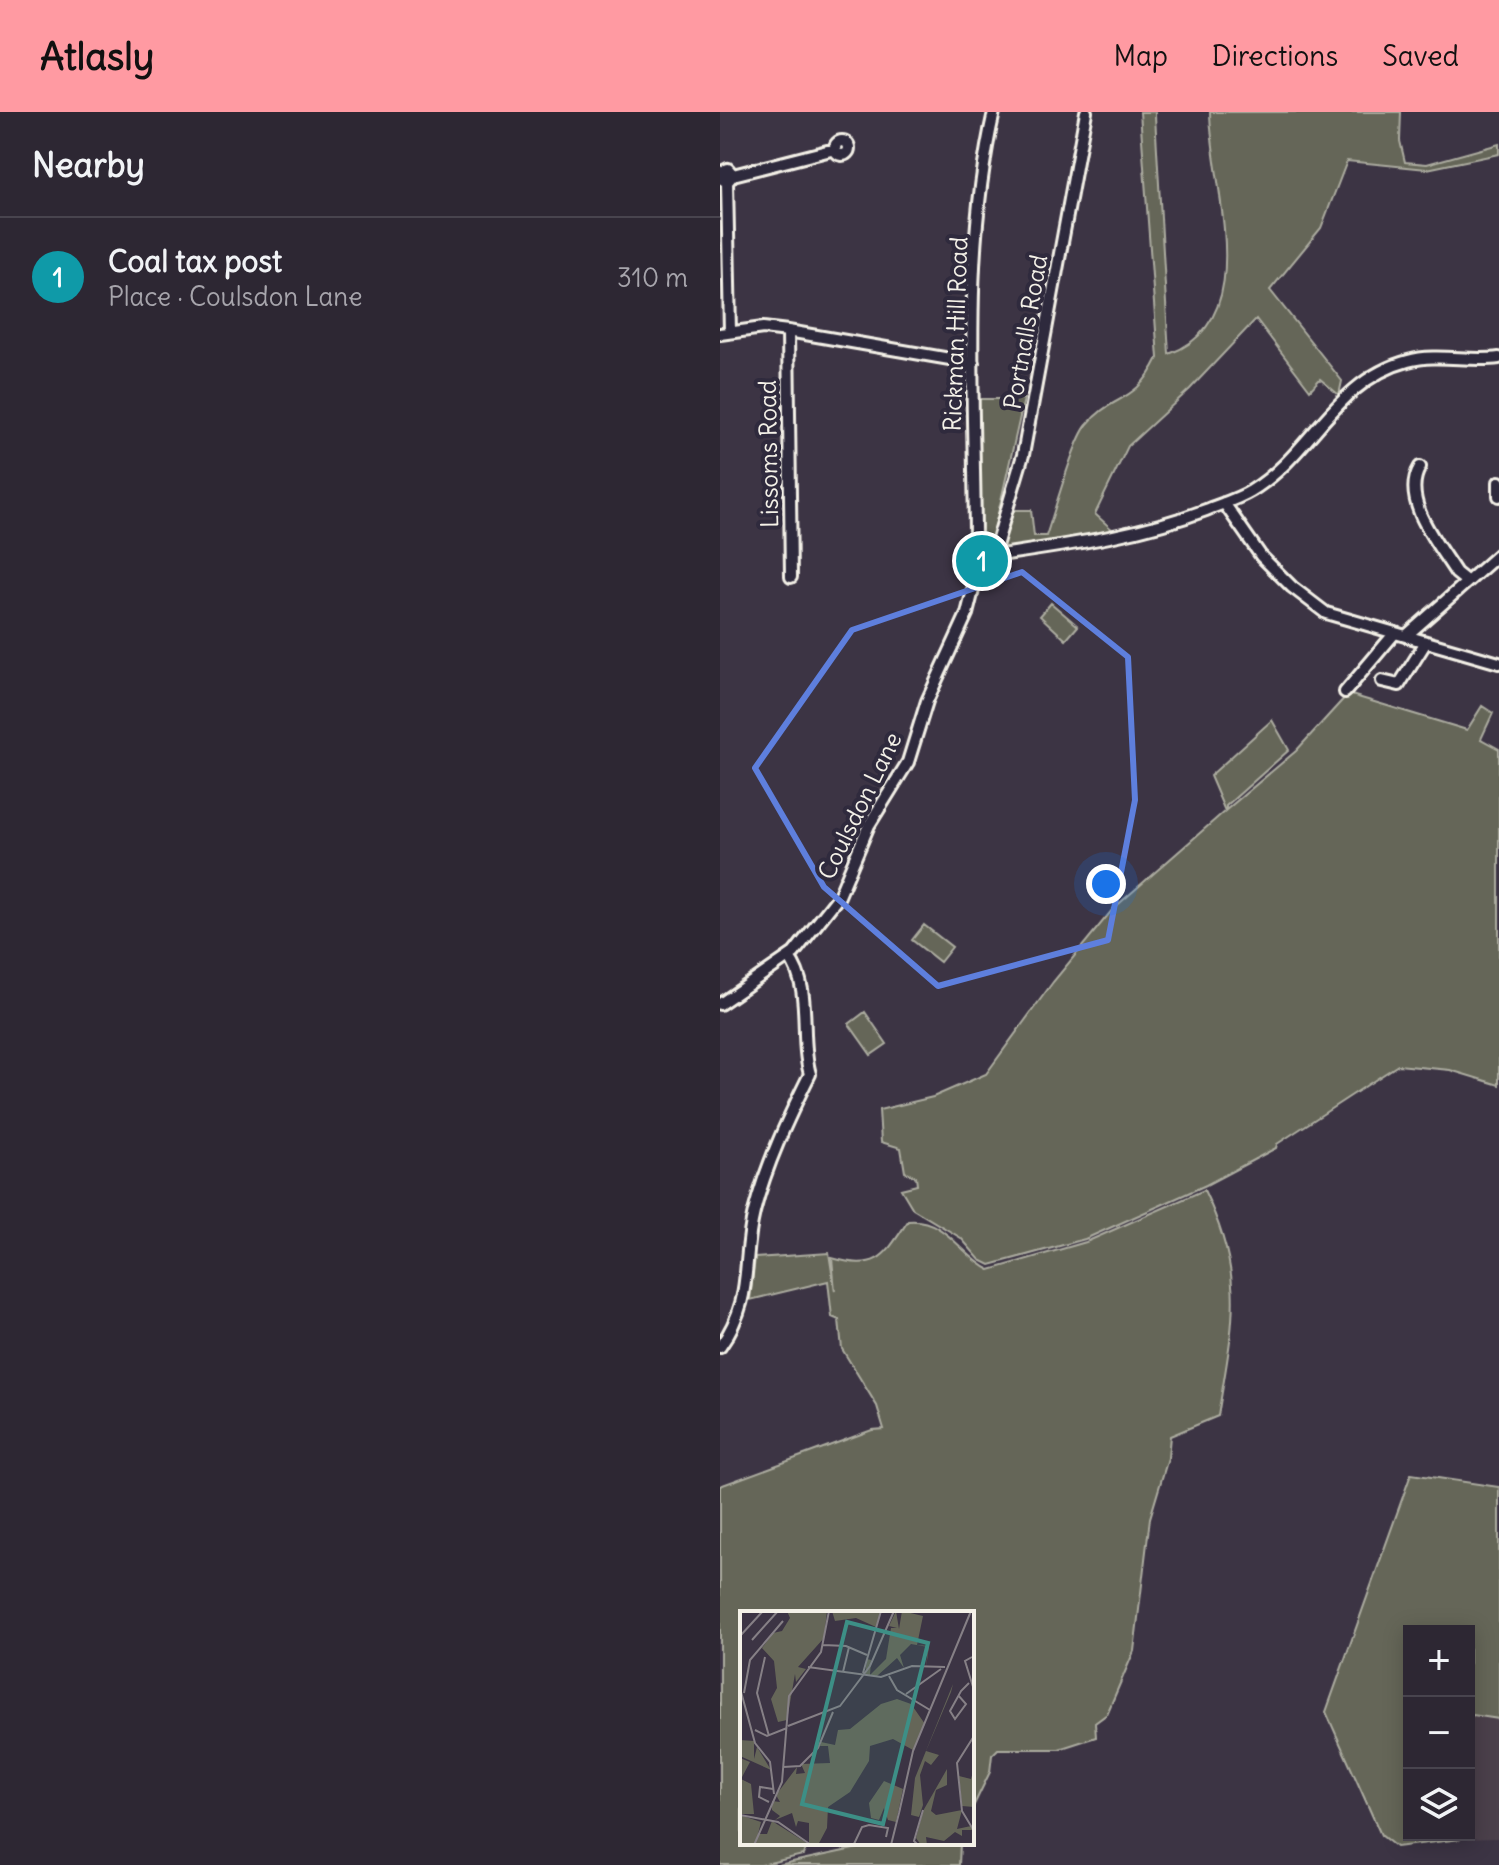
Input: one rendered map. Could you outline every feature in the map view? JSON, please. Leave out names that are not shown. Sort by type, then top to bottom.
[{"type":"street","name":"Rickman Hill Road","points":[[975,558],[973,363],[982,183],[994,112]]},
{"type":"street","name":"Portnalls Road","points":[[993,556],[1023,455],[1037,390],[1086,112]]},
{"type":"street","points":[[835,149],[725,177],[725,333],[763,328],[788,331],[973,363]]},
{"type":"street","name":"Lissoms Road","points":[[788,331],[791,577]]},
{"type":"street","points":[[993,556],[1083,543],[1151,528],[1224,503],[1252,491],[1283,465],[1341,400],[1374,375],[1420,358],[1499,358]]},
{"type":"street","points":[[1420,467],[1414,477],[1417,505],[1456,573],[1466,581]]},
{"type":"street","points":[[1497,480],[1499,496]]},
{"type":"street","points":[[1224,503],[1261,556],[1292,587],[1326,613],[1499,663]]},
{"type":"street","points":[[1406,636],[1499,554]]},
{"type":"street","name":"Coulsdon Lane","points":[[975,582],[993,556]]},
{"type":"street","name":"Coulsdon Lane","points":[[720,1004],[789,957],[839,896],[869,825],[908,762],[929,695],[967,614],[975,582],[975,558]]},
{"type":"street","points":[[1345,692],[1394,634]]},
{"type":"street","points":[[1382,681],[1399,685],[1426,642]]},
{"type":"street","points":[[720,1347],[736,1323],[746,1291],[754,1211],[790,1112],[810,1074],[804,1054],[806,1028],[800,987],[789,957]]},
{"type":"highlighted area","points":[[1022,572],[1128,657],[1135,800],[1108,940],[938,986],[824,887],[755,768],[852,630]]},
{"type":"shaded area","points":[[1475,1715],[1499,1719],[1499,1838],[1475,1839]]},
{"type":"green space","points":[[1140,112],[1155,112],[1169,354],[1198,337],[1215,312],[1224,282],[1225,248],[1210,112],[1401,112],[1400,141],[1405,162],[1427,164],[1499,144],[1499,154],[1427,169],[1347,161],[1321,228],[1270,290],[1342,381],[1339,395],[1320,379],[1310,390],[1256,319],[1190,389],[1128,446],[1095,514],[1114,531],[998,551],[1014,510],[1031,510],[1034,536],[1046,536],[1070,461],[1087,425],[1105,408],[1141,384],[1158,358]]},
{"type":"green space","points":[[978,399],[1024,399],[992,540],[980,540]]},
{"type":"green space","points":[[1051,603],[1078,626],[1066,640],[1040,616]]},
{"type":"green space","points":[[1348,694],[1467,730],[1482,706],[1493,713],[1481,739],[1499,749],[1499,1085],[1450,1070],[1398,1065],[1277,1144],[1276,1148],[1206,1185],[1085,1239],[990,1265],[980,1260],[961,1238],[913,1209],[901,1189],[917,1185],[916,1177],[905,1172],[901,1148],[881,1142],[879,1110],[933,1097],[986,1074],[1053,982],[1113,909],[1225,811],[1210,776],[1272,720],[1289,750],[1226,806],[1226,810],[1296,751]]},
{"type":"green space","points":[[924,925],[952,947],[940,962],[912,940]]},
{"type":"green space","points":[[865,1012],[887,1044],[871,1055],[849,1024]]},
{"type":"green space","points":[[1204,1190],[1218,1221],[1226,1250],[1233,1302],[1218,1416],[1170,1436],[1168,1458],[1150,1518],[1134,1651],[1107,1714],[1095,1723],[1096,1737],[1059,1749],[998,1749],[992,1755],[990,1772],[974,1805],[974,1611],[740,1611],[740,1845],[819,1845],[806,1848],[803,1855],[761,1865],[720,1865],[720,1486],[872,1430],[884,1429],[877,1406],[842,1349],[839,1320],[832,1317],[828,1281],[750,1300],[755,1258],[829,1253],[835,1291],[832,1258],[860,1263],[878,1258],[886,1252],[908,1221],[921,1221],[943,1231],[990,1270],[1086,1242]]},
{"type":"green space","points":[[1411,1474],[1499,1487],[1499,1719],[1475,1715],[1475,1625],[1403,1625],[1403,1841],[1444,1841],[1396,1847],[1381,1835],[1326,1712]]},
{"type":"green space","points":[[873,1845],[960,1845],[959,1865],[778,1865]]},
{"type":"place","name":"Coal tax post","points":[[982,561]]}]
